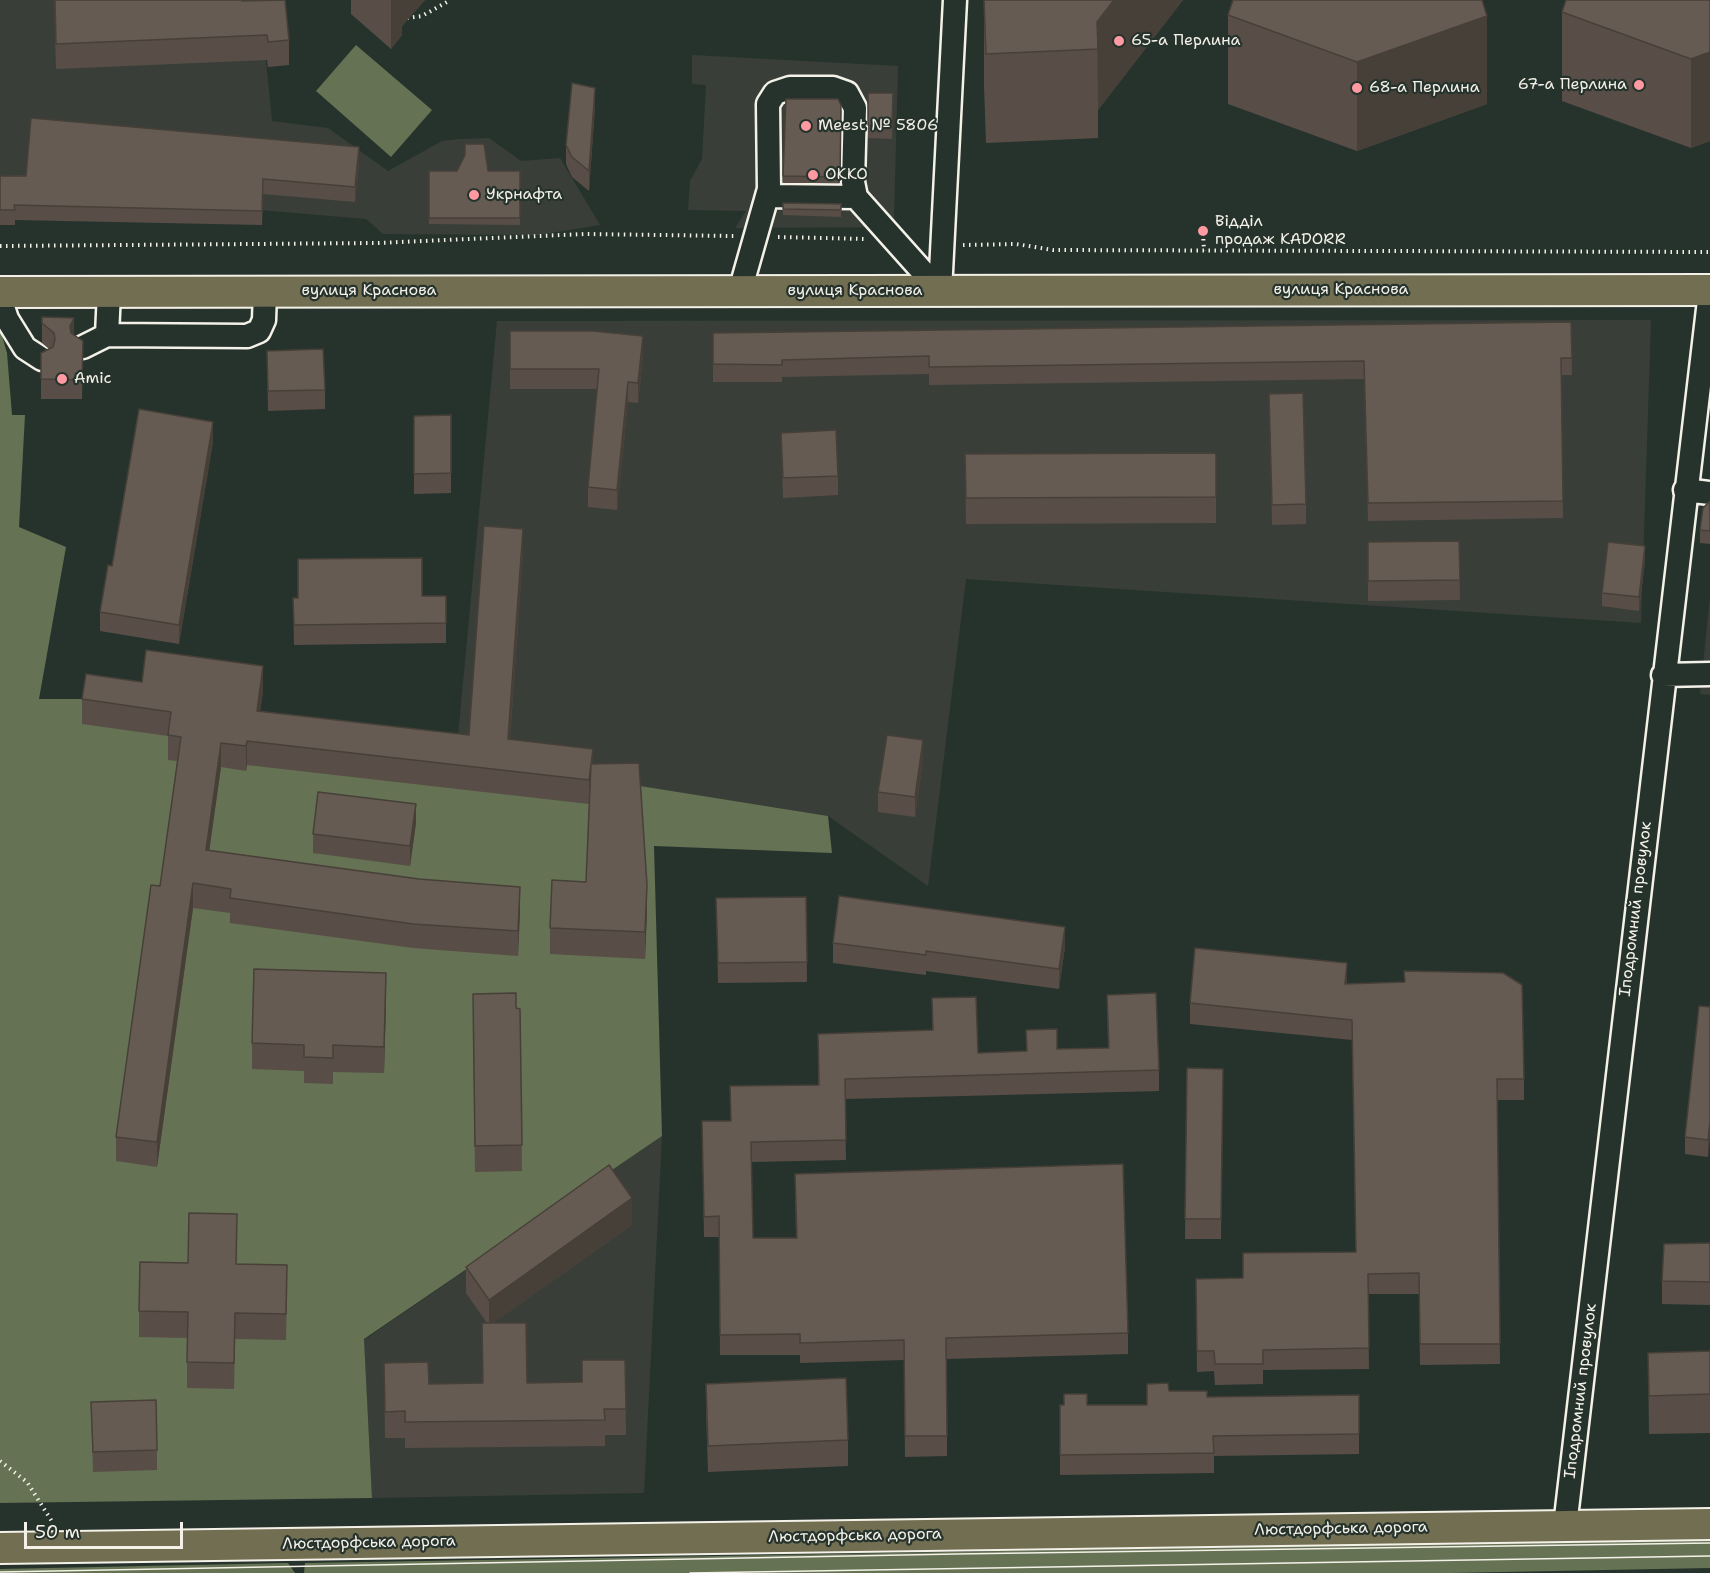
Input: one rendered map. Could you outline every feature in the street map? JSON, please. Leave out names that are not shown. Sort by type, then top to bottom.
[{"type":"main road","name":"вулиця Краснова","points":[[0,292],[1710,291]]},
{"type":"main road","name":"Люстдорфська дорога","points":[[0,1548],[1710,1524]]},
{"type":"street","points":[[940,291],[956,0]]},
{"type":"street","points":[[740,291],[767,195],[768,104],[775,93],[790,88],[833,88],[847,93],[855,108],[853,182],[856,197],[940,291]]},
{"type":"street","points":[[767,195],[856,197]]},
{"type":"street","name":"Іподромний провулок","points":[[1565,1526],[1710,291]]},
{"type":"street","points":[[106,335],[109,292]]},
{"type":"street","points":[[83,347],[106,335],[247,336],[259,331],[264,320],[265,292]]},
{"type":"street","points":[[0,298],[7,319],[25,348],[42,359]]},
{"type":"street","points":[[1685,490],[1710,494]]},
{"type":"street","points":[[1664,675],[1710,674]]},
{"type":"path","points":[[395,16],[406,18],[422,16],[447,2]]},
{"type":"path","points":[[1203,233],[1204,250]]},
{"type":"path","points":[[0,246],[377,243],[585,234],[896,241]]},
{"type":"path","points":[[959,245],[1016,244],[1053,250],[1710,252]]},
{"type":"path","points":[[0,1461],[27,1482],[67,1547]]},
{"type":"shaded area","points":[[0,0],[260,0],[272,121],[328,128],[388,171],[442,141],[459,139],[489,138],[521,161],[560,158],[600,225],[538,235],[383,234],[366,219],[0,188]]},
{"type":"shaded area","points":[[692,55],[898,66],[894,217],[897,227],[735,228],[746,211],[688,210],[690,181],[702,159],[706,85],[692,84]]},
{"type":"shaded area","points":[[1651,320],[1641,623],[966,579],[928,886],[828,816],[456,757],[497,321]]},
{"type":"shaded area","points":[[1710,597],[1710,695],[1700,694]]},
{"type":"shaded area","points":[[662,1136],[644,1493],[372,1498],[364,1340]]},
{"type":"green space","points":[[356,45],[432,110],[391,157],[316,91]]},
{"type":"green space","points":[[0,329],[7,353],[12,415],[25,415],[19,527],[66,547],[39,699],[96,699],[828,816],[832,853],[654,846],[662,1136],[364,1339],[372,1498],[0,1503]]},
{"type":"green space","points":[[1710,1539],[1710,1568],[1450,1573],[304,1573],[305,1563]]},
{"type":"green space","points":[[288,1563],[295,1573],[0,1573],[0,1569]]},
{"type":"building","points":[[55,0],[285,0],[289,40],[268,42],[267,35],[56,44]]},
{"type":"building","points":[[984,0],[1114,0],[1097,22],[1098,49],[986,54]]},
{"type":"building","points":[[1233,0],[1482,0],[1487,16],[1357,62],[1228,15]]},
{"type":"building","points":[[1566,0],[1710,0],[1710,52],[1691,59],[1562,12]]},
{"type":"building","points":[[572,83],[595,88],[589,171],[572,157],[566,145]]},
{"type":"building","points":[[868,93],[893,93],[892,126],[868,125]]},
{"type":"building","points":[[786,99],[838,99],[841,105],[840,177],[783,176]]},
{"type":"building","points":[[31,118],[359,147],[355,187],[263,179],[262,211],[14,205],[15,210],[0,210],[0,176],[26,176]]},
{"type":"building","name":"Укрнафта","points":[[465,144],[484,144],[488,171],[520,171],[520,218],[429,218],[429,171],[457,171],[465,155]]},
{"type":"building","points":[[783,203],[841,204],[841,210],[783,209]]},
{"type":"building","name":"Amic","points":[[42,317],[74,318],[70,326],[71,333],[83,341],[82,380],[41,379],[41,353],[53,347],[55,339],[54,333],[42,323]]},
{"type":"building","points":[[1571,322],[1572,358],[1561,358],[1563,501],[1368,503],[1364,361],[929,367],[929,356],[782,360],[782,365],[713,364],[713,333]]},
{"type":"building","points":[[510,331],[593,331],[643,336],[638,383],[628,382],[617,490],[588,487],[599,369],[510,369]]},
{"type":"building","points":[[323,349],[325,390],[268,391],[267,351]]},
{"type":"building","points":[[1303,393],[1306,504],[1272,505],[1269,394]]},
{"type":"building","points":[[139,409],[213,422],[179,625],[100,612],[108,565],[112,566]]},
{"type":"building","points":[[451,415],[451,473],[414,474],[414,416]]},
{"type":"building","points":[[836,430],[838,476],[783,478],[781,433]]},
{"type":"building","points":[[1216,453],[1216,497],[966,498],[965,454]]},
{"type":"building","points":[[1710,501],[1710,531],[1700,530],[1703,508]]},
{"type":"building","points":[[484,526],[523,529],[508,739],[593,749],[589,780],[247,741],[246,746],[221,743],[206,850],[419,879],[520,887],[518,931],[413,924],[230,898],[231,889],[193,883],[157,1142],[116,1137],[151,885],[160,886],[181,737],[168,735],[171,712],[82,699],[86,674],[142,682],[146,650],[263,666],[257,711],[469,735]]},
{"type":"building","points":[[1459,541],[1460,580],[1368,581],[1368,542]]},
{"type":"building","points":[[1608,542],[1645,546],[1639,597],[1602,593]]},
{"type":"building","points":[[422,558],[422,596],[446,596],[446,623],[294,625],[293,598],[298,598],[298,559]]},
{"type":"building","points":[[887,735],[923,740],[915,797],[878,792]]},
{"type":"building","points":[[639,763],[647,885],[645,932],[550,928],[552,880],[586,882],[591,764]]},
{"type":"building","points":[[318,792],[416,804],[410,846],[313,834]]},
{"type":"building","points":[[839,896],[1065,927],[1059,969],[926,951],[926,955],[833,943]]},
{"type":"building","points":[[806,897],[807,962],[718,963],[716,898]]},
{"type":"building","points":[[1195,948],[1347,963],[1345,984],[1405,982],[1404,971],[1503,973],[1522,985],[1524,1079],[1497,1079],[1500,1344],[1420,1344],[1419,1273],[1368,1274],[1369,1348],[1263,1350],[1263,1364],[1215,1364],[1214,1351],[1197,1351],[1196,1279],[1243,1278],[1243,1253],[1356,1252],[1352,1020],[1190,1003]]},
{"type":"building","points":[[254,969],[386,973],[384,1047],[333,1045],[333,1058],[304,1057],[304,1045],[252,1043]]},
{"type":"building","points":[[516,993],[516,1008],[520,1009],[522,1145],[475,1146],[473,994]]},
{"type":"building","points":[[1156,993],[1159,1070],[845,1079],[846,1140],[751,1142],[753,1238],[797,1238],[795,1174],[1123,1164],[1128,1333],[946,1338],[947,1436],[905,1436],[904,1340],[800,1343],[800,1334],[720,1335],[719,1216],[704,1217],[702,1121],[731,1121],[730,1086],[819,1085],[818,1034],[933,1030],[932,998],[976,997],[978,1053],[1027,1051],[1026,1030],[1057,1029],[1057,1049],[1109,1048],[1107,995]]},
{"type":"building","points":[[1699,1006],[1710,1007],[1708,1140],[1685,1137]]},
{"type":"building","points":[[1187,1068],[1223,1069],[1221,1219],[1185,1219]]},
{"type":"building","points":[[609,1165],[632,1198],[489,1300],[466,1267]]},
{"type":"building","points":[[189,1213],[237,1214],[236,1264],[287,1265],[286,1314],[235,1313],[234,1363],[187,1362],[188,1312],[139,1311],[140,1262],[188,1263]]},
{"type":"building","points":[[1710,1243],[1710,1282],[1662,1281],[1664,1244]]},
{"type":"building","points":[[482,1323],[526,1323],[527,1383],[582,1382],[582,1360],[625,1360],[626,1409],[604,1409],[605,1420],[405,1422],[405,1411],[385,1412],[384,1363],[428,1362],[429,1384],[483,1383]]},
{"type":"building","points":[[1710,1351],[1710,1394],[1649,1396],[1648,1353]]},
{"type":"building","points":[[846,1378],[848,1440],[708,1446],[706,1384]]},
{"type":"building","points":[[1168,1383],[1169,1391],[1207,1391],[1207,1397],[1359,1395],[1359,1434],[1213,1436],[1214,1453],[1060,1455],[1060,1405],[1064,1405],[1064,1394],[1087,1394],[1087,1405],[1147,1405],[1147,1384]]},
{"type":"building","points":[[156,1400],[157,1450],[93,1452],[91,1402]]},
{"type":"tram line","points":[[0,1572],[1710,1543]]},
{"type":"tram line","points":[[690,1573],[1710,1556]]},
{"type":"place","name":"65-а Перлина","points":[[1119,41]]},
{"type":"place","name":"67-а Перлина","points":[[1639,85]]},
{"type":"place","name":"68-а Перлина","points":[[1357,88]]},
{"type":"place","name":"Meest № 5806","points":[[806,126]]},
{"type":"place","name":"ОККО","points":[[813,175]]},
{"type":"place","name":"Укрнафта","points":[[474,195]]},
{"type":"place","name":"Відділ продаж KADORR","points":[[1203,231]]},
{"type":"place","name":"Amic","points":[[62,379]]}]
